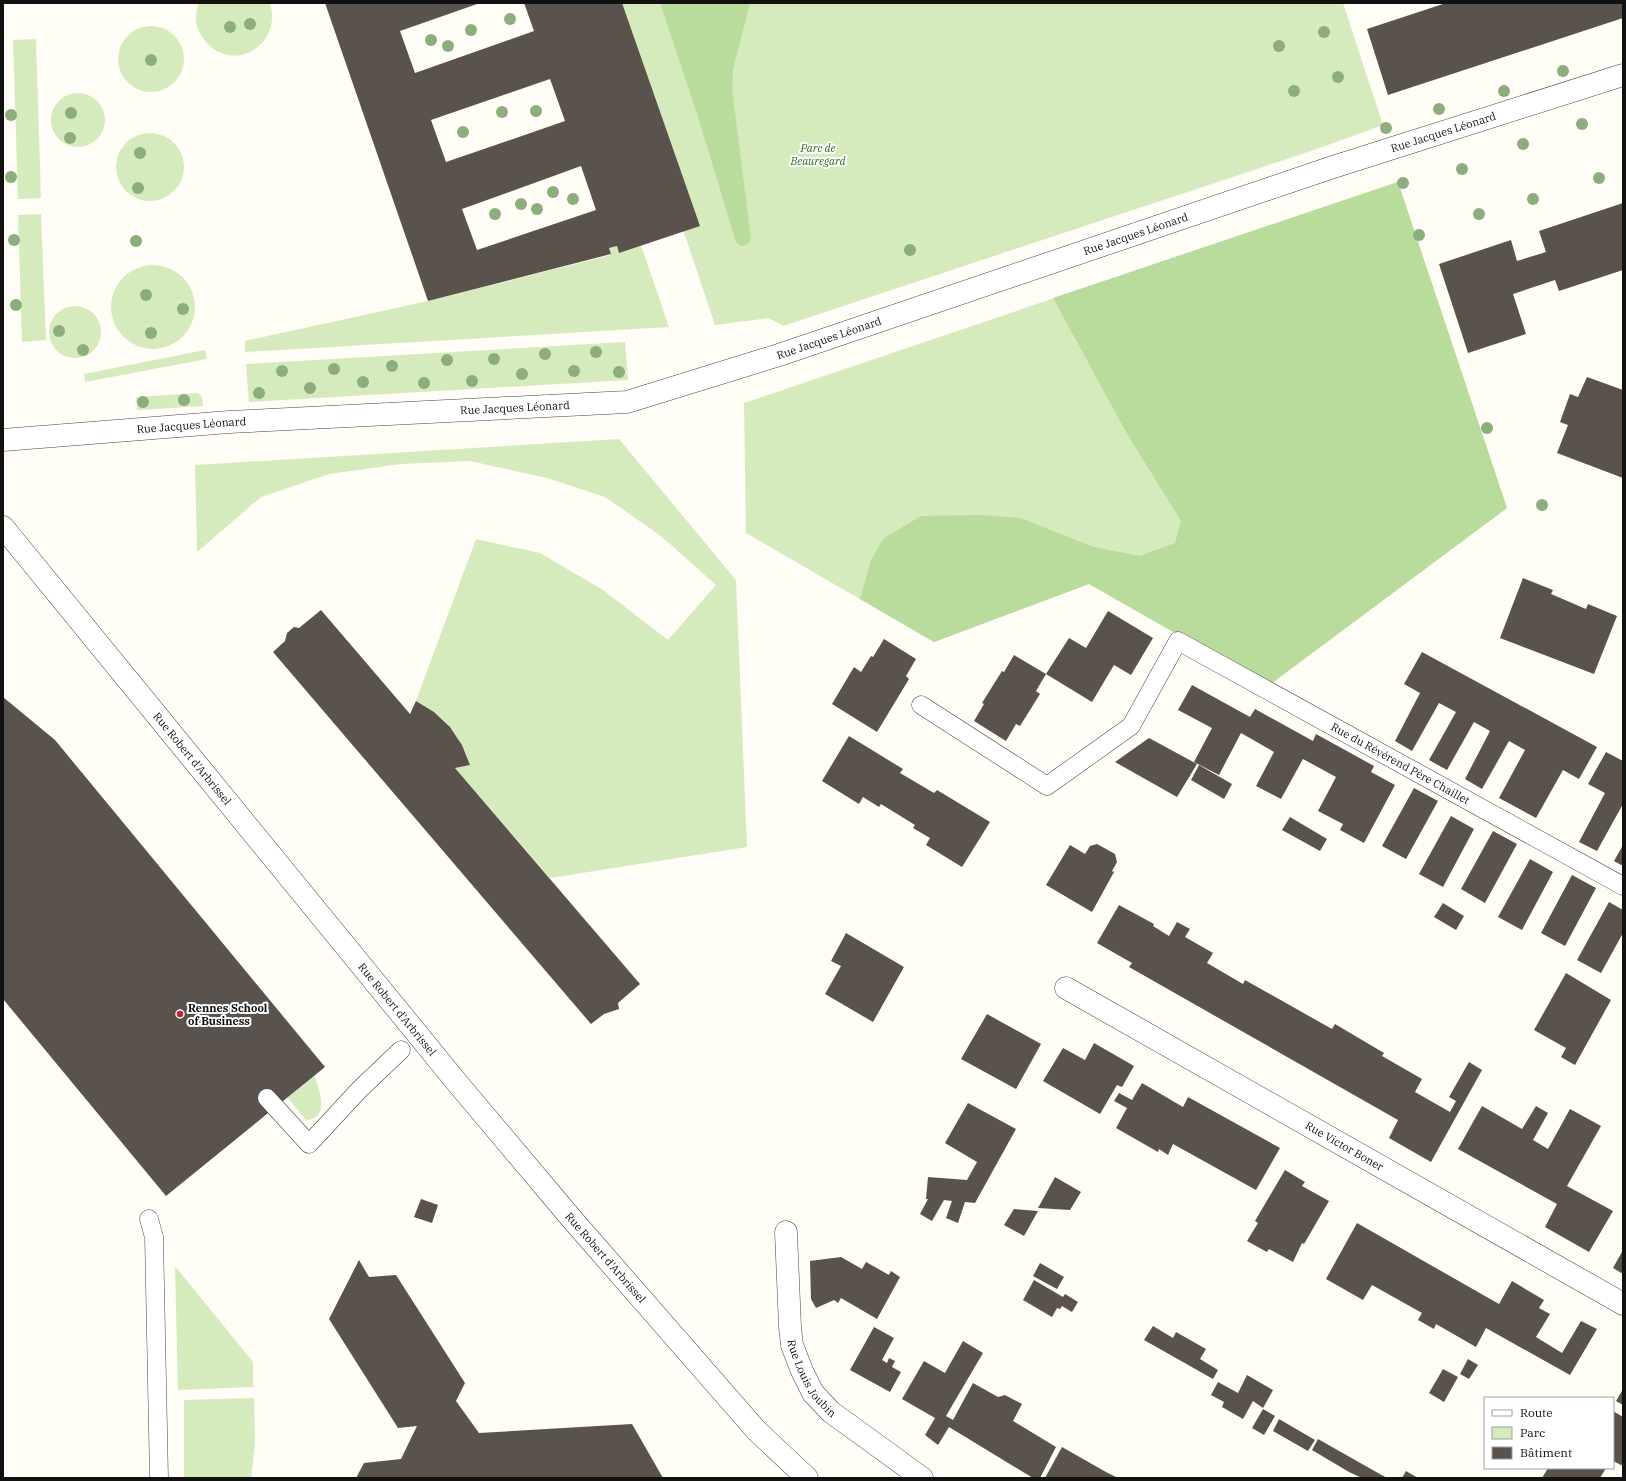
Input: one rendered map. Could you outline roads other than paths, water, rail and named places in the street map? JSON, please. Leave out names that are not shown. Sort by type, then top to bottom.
[{"type":"street","name":"Rue Jacques Léonard","points":[[3,440],[229,422],[627,402],[779,355],[1324,170],[1623,75]]},
{"type":"street","name":"Rue Robert d'Arbrissel","points":[[3,527],[424,1042],[556,1200],[756,1430],[807,1478]]},
{"type":"street","name":"Rue Victor Boner","points":[[1066,988],[1623,1304]]},
{"type":"street","name":"Rue Louis Joubin","points":[[786,1232],[792,1345],[813,1393],[831,1412],[922,1478]]},
{"type":"lane","name":"Rue du Révérend Père Chaillet","points":[[921,705],[1047,786],[1131,726],[1178,641],[1623,886]]},
{"type":"lane","points":[[267,1098],[309,1144],[359,1090],[401,1050]]},
{"type":"lane","points":[[149,1219],[154,1237],[159,1478]]},
{"type":"place","name":"Rennes School of Business","points":[[180,1014]]},
{"type":"park label","name":"Parc de Beauregard","points":[[818,154]]}]
